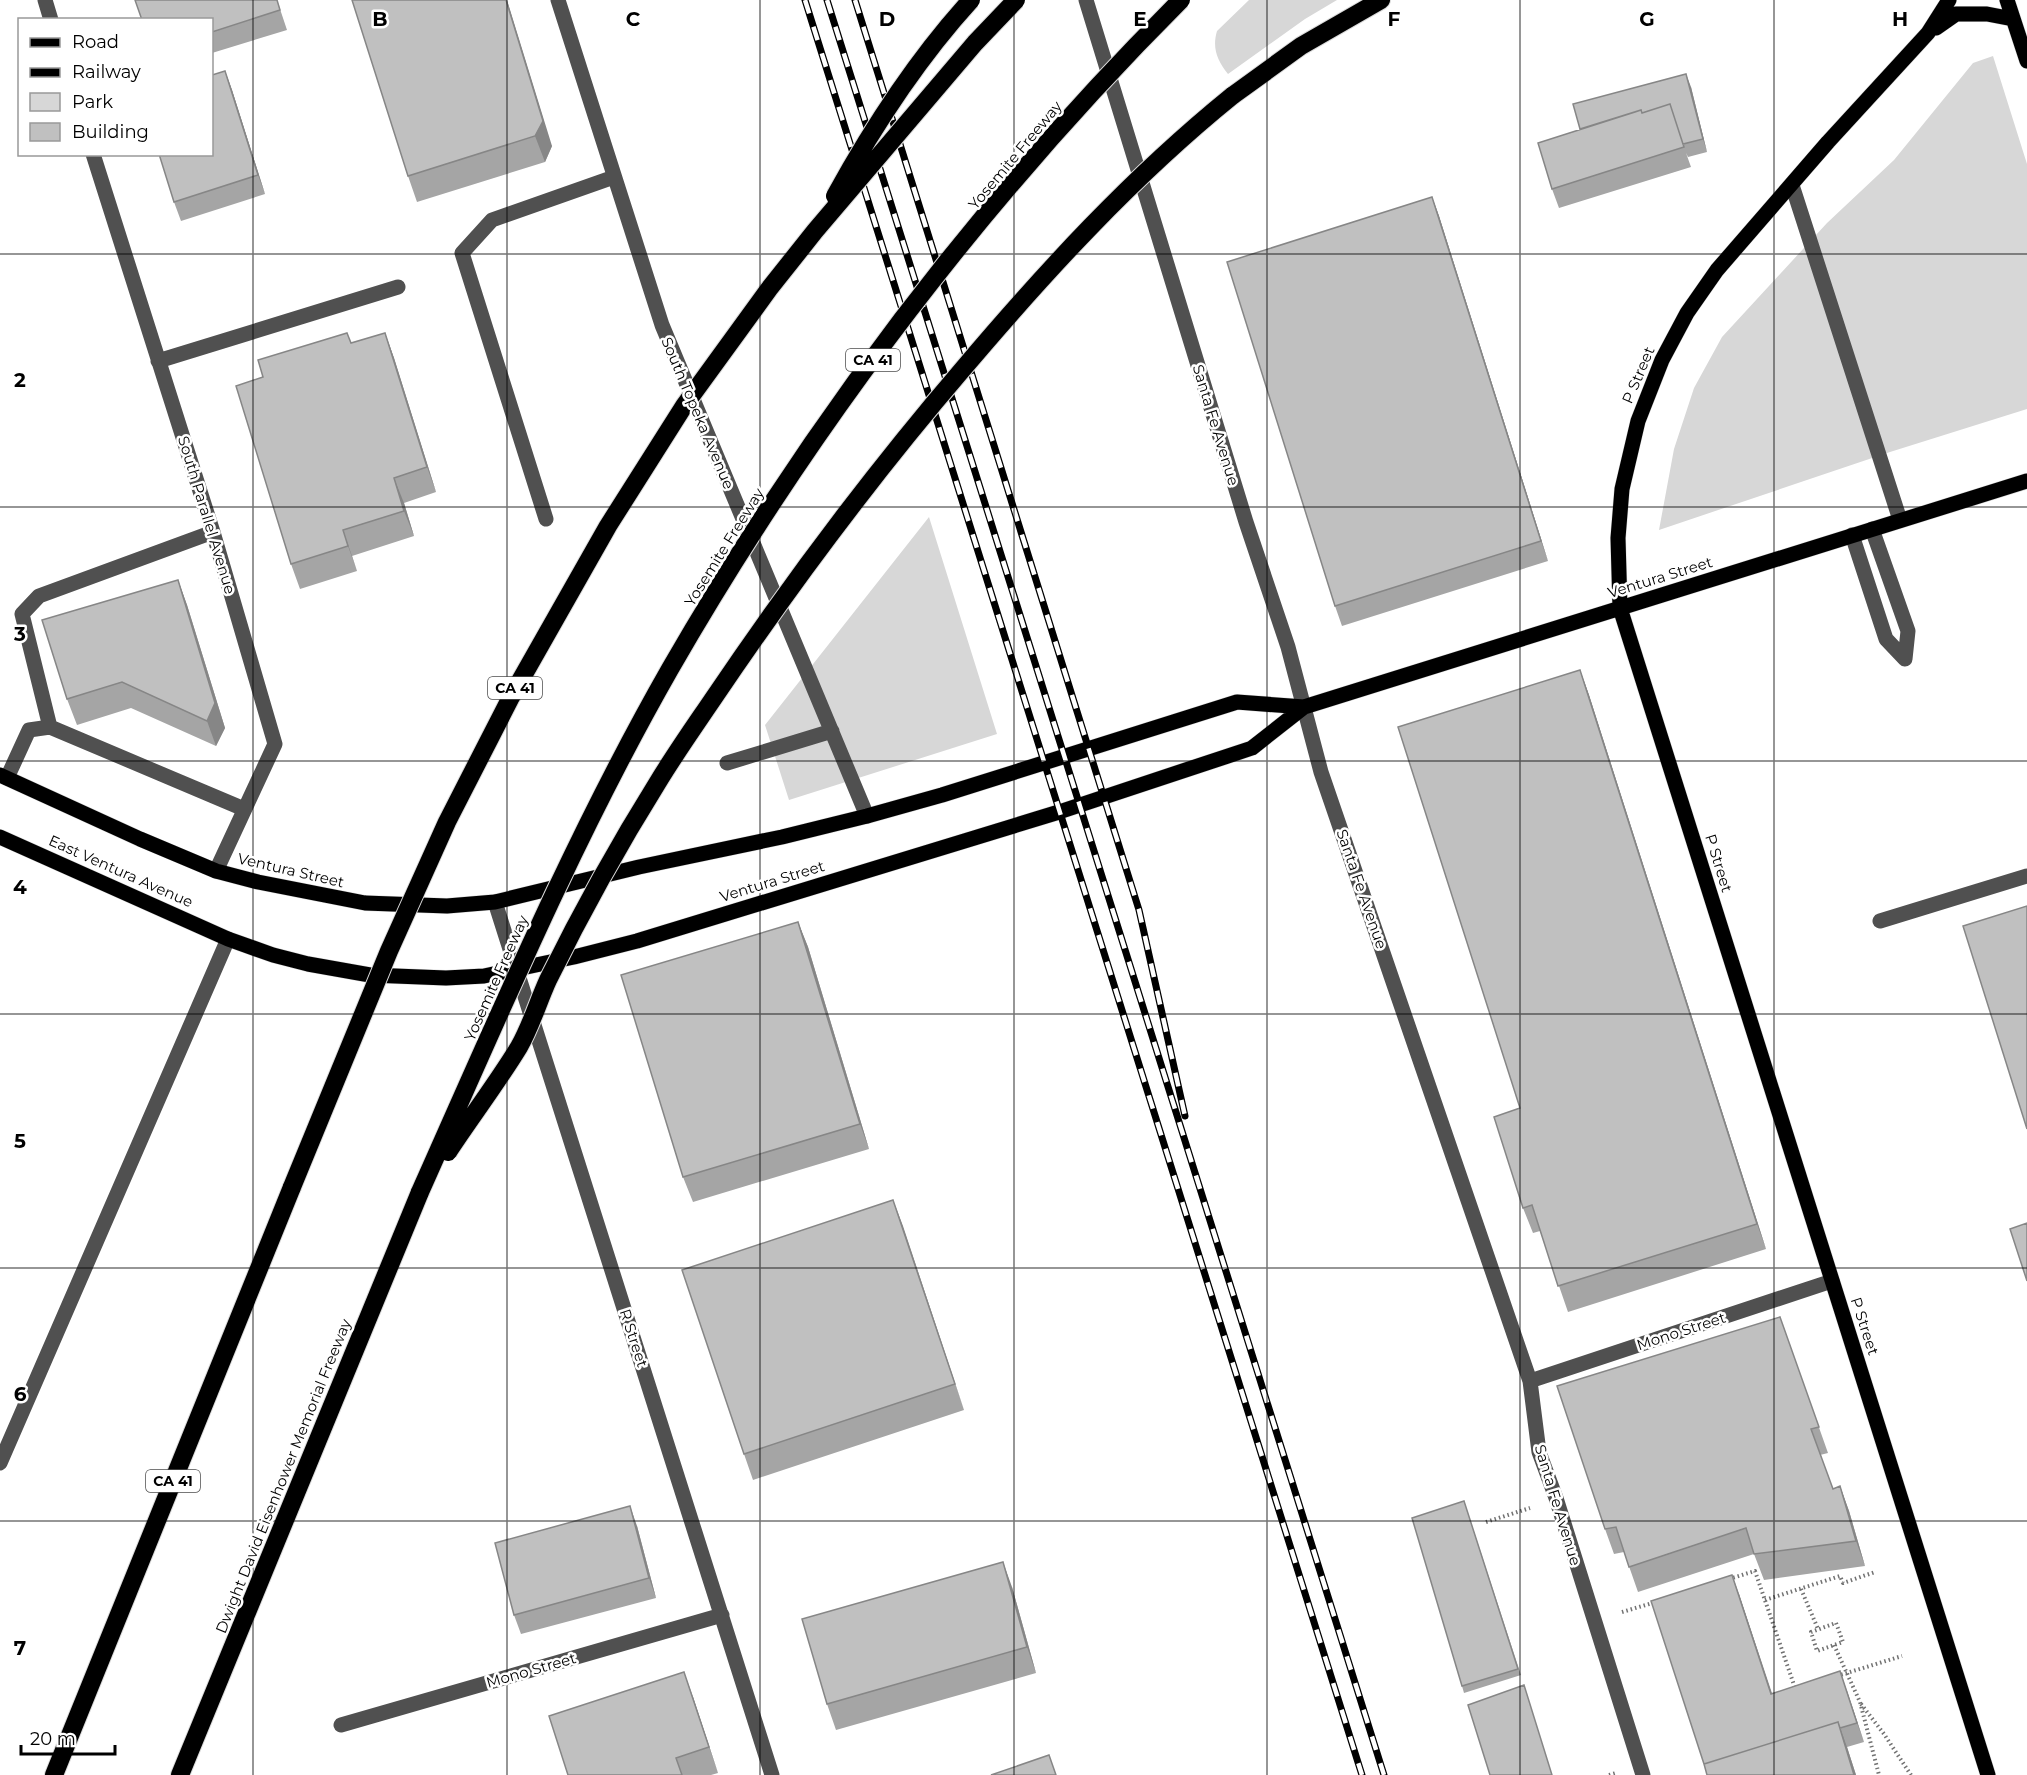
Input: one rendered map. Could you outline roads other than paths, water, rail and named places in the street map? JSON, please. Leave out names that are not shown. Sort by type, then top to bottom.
[{"type":"highway","points":[[815,231],[848,171],[886,113],[920,63],[972,0]]},
{"type":"highway","name":"CA 41","points":[[54,1775],[371,995],[429,861],[516,687],[645,464],[708,372],[815,231],[975,43],[1016,0]]},
{"type":"highway","name":"Yosemite Freeway","points":[[420,1192],[537,929],[581,838],[669,672],[721,583],[852,388],[950,259],[1097,87],[1180,0]]},
{"type":"highway","points":[[420,1192],[520,1045],[548,981],[578,923],[659,780],[747,648],[829,534],[922,417],[1057,261],[1127,189],[1203,119],[1301,46],[1381,0]]},
{"type":"highway","name":"Dwight David Eisenhower Memorial Freeway","points":[[180,1775],[420,1192]]},
{"type":"main road","name":"P Street","points":[[1948,0],[1928,33],[1828,142],[1717,270],[1688,313],[1662,360],[1638,421],[1622,489],[1618,538],[1620,608],[1988,1775]]},
{"type":"main road","points":[[2007,0],[2027,61]]},
{"type":"main road","name":"P Street","points":[[1928,33],[1956,14],[1987,14],[2013,19]]},
{"type":"main road","name":"Ventura Street","points":[[228,939],[273,955],[308,964],[370,975],[446,978],[484,976],[516,970],[637,941],[1048,815],[1252,748],[1304,707],[2027,480]]},
{"type":"main road","name":"Ventura Street","points":[[216,871],[277,886],[365,903],[447,906],[495,902],[867,816],[942,795],[1237,702],[1304,707]]},
{"type":"main road","points":[[4,777],[216,871]]},
{"type":"main road","name":"East Ventura Avenue","points":[[0,837],[228,939]]},
{"type":"street","points":[[45,0],[50,18]]},
{"type":"street","name":"South Topeka Avenue","points":[[558,0],[662,325],[867,816]]},
{"type":"street","name":"Santa Fe Avenue","points":[[1086,0],[1246,522],[1288,647],[1321,772],[1530,1381],[1539,1452],[1556,1498],[1643,1775]]},
{"type":"street","name":"South Parallel Avenue","points":[[94,156],[213,532],[275,744],[216,871]]},
{"type":"street","points":[[546,519],[462,253],[492,220],[614,177]]},
{"type":"street","points":[[1792,184],[1900,520]]},
{"type":"street","points":[[158,361],[398,287]]},
{"type":"street","points":[[1852,536],[1886,639],[1905,659],[1908,631],[1872,529]]},
{"type":"street","points":[[50,727],[22,614],[39,596],[213,532]]},
{"type":"street","points":[[4,777],[29,730],[50,727],[244,809]]},
{"type":"street","points":[[727,763],[832,731]]},
{"type":"street","points":[[1880,921],[2027,876]]},
{"type":"street","name":"R Street","points":[[495,902],[772,1775]]},
{"type":"street","points":[[0,1463],[228,939]]},
{"type":"street","name":"Mono Street","points":[[1530,1381],[1832,1281]]},
{"type":"street","name":"Mono Street","points":[[341,1725],[722,1616]]},
{"type":"railway","points":[[805,0],[1362,1775]]},
{"type":"railway","points":[[827,0],[1384,1775]]},
{"type":"railway","points":[[855,0],[1139,910],[1185,1116]]}]
